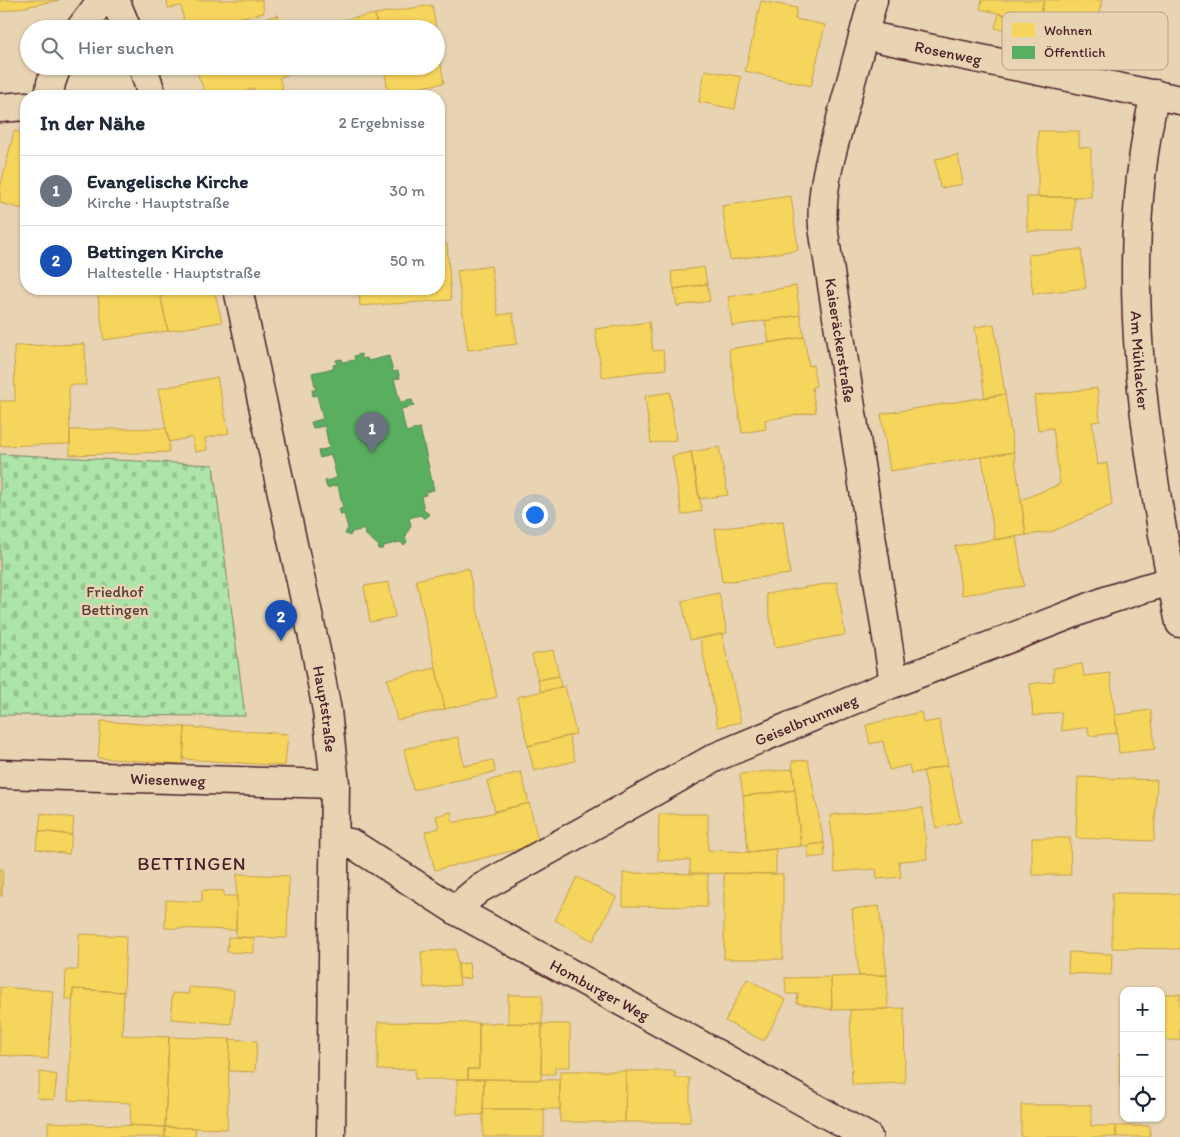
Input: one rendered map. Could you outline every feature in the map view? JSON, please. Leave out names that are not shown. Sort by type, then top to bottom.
[{"type":"street","points":[[87,20],[102,0]]},
{"type":"street","points":[[115,0],[123,20]]},
{"type":"street","name":"Kaiseräckerstraße","points":[[873,0],[837,135],[821,206],[822,227],[894,682]]},
{"type":"street","name":"Rosenweg","points":[[864,35],[1002,63]]},
{"type":"street","name":"Rosenweg","points":[[1036,70],[1168,97]]},
{"type":"street","points":[[50,90],[54,75]]},
{"type":"street","points":[[146,75],[150,90]]},
{"type":"street","name":"Am Mühlacker","points":[[1168,97],[1148,125],[1142,163],[1138,205],[1137,302],[1140,364],[1150,455],[1176,580],[1180,623]]},
{"type":"street","points":[[0,108],[20,106]]},
{"type":"street","name":"Hauptstraße","points":[[239,295],[316,651],[328,719],[335,784],[331,1137]]},
{"type":"street","name":"Geiselbrunnweg","points":[[457,911],[479,889],[716,757],[894,682],[1108,600],[1176,580]]},
{"type":"street","name":"Wiesenweg","points":[[0,774],[335,784]]},
{"type":"street","name":"Homburger Weg","points":[[335,842],[350,843],[358,847],[457,911],[868,1137]]},
{"type":"green space","name":"Friedhof Bettingen","points":[[0,454],[213,465],[245,716],[0,715]]},
{"type":"building: Wohnen","points":[[0,0],[59,0],[0,12]]},
{"type":"building: Wohnen","points":[[167,0],[262,0],[264,13],[227,20],[184,20],[181,6],[168,8]]},
{"type":"building: Wohnen","points":[[982,0],[1044,0],[1041,12],[1002,12],[1002,14],[980,9]]},
{"type":"building: Wohnen","points":[[1044,0],[1102,0],[1099,12],[1041,12]]},
{"type":"building: Wohnen","points":[[761,1],[797,8],[795,19],[825,25],[811,86],[745,71]]},
{"type":"building: Wohnen","points":[[432,5],[434,20],[376,20],[375,14]]},
{"type":"building: Wohnen","points":[[375,14],[376,20],[343,20]]},
{"type":"building: Wohnen","points":[[999,14],[1002,15],[1002,30],[995,28]]},
{"type":"building: Wohnen","points":[[278,15],[279,20],[259,20]]},
{"type":"building: Wohnen","points":[[705,70],[741,77],[735,109],[699,102]]},
{"type":"building: Wohnen","points":[[198,75],[286,75],[279,78],[283,88],[278,90],[255,90],[254,88],[250,90],[204,90]]},
{"type":"building: Wohnen","points":[[385,75],[443,75],[444,83],[405,90],[388,90]]},
{"type":"building: Wohnen","points":[[14,131],[20,132],[20,208],[0,203],[0,189]]},
{"type":"building: Wohnen","points":[[1038,131],[1079,131],[1079,147],[1091,148],[1091,197],[1038,197]]},
{"type":"building: Wohnen","points":[[958,155],[963,184],[940,188],[935,159]]},
{"type":"building: Wohnen","points":[[791,196],[798,250],[730,260],[722,206]]},
{"type":"building: Wohnen","points":[[1027,197],[1074,197],[1074,231],[1027,231]]},
{"type":"building: Wohnen","points":[[445,244],[447,244],[451,300],[360,306],[359,295],[445,295]]},
{"type":"building: Wohnen","points":[[1081,249],[1086,288],[1033,294],[1028,255]]},
{"type":"building: Wohnen","points":[[491,266],[498,315],[513,313],[517,344],[468,350],[457,271]]},
{"type":"building: Wohnen","points":[[704,267],[707,284],[674,289],[671,272]]},
{"type":"building: Wohnen","points":[[707,284],[710,301],[677,306],[674,289]]},
{"type":"building: Wohnen","points":[[796,286],[800,315],[732,326],[728,297]]},
{"type":"building: Wohnen","points":[[98,295],[160,295],[168,331],[104,340]]},
{"type":"building: Wohnen","points":[[160,295],[215,295],[222,322],[168,331]]},
{"type":"building: Wohnen","points":[[800,315],[804,337],[769,343],[765,321]]},
{"type":"building: Wohnen","points":[[649,322],[653,351],[663,350],[666,369],[602,377],[595,329]]},
{"type":"building: Wohnen","points":[[994,324],[1005,394],[985,398],[975,327]]},
{"type":"building: Wohnen","points":[[804,337],[809,366],[813,365],[816,386],[812,387],[816,412],[765,420],[766,429],[742,433],[729,349]]},
{"type":"building: Wohnen","points":[[85,344],[86,385],[69,385],[70,444],[0,446],[0,401],[15,401],[14,346]]},
{"type":"building: Wohnen","points":[[217,377],[229,433],[205,438],[207,450],[195,452],[192,437],[169,442],[158,389]]},
{"type":"building: Wohnen","points":[[1097,388],[1100,421],[1092,422],[1098,465],[1107,463],[1112,505],[1051,532],[1026,535],[1021,500],[1060,484],[1053,428],[1038,430],[1034,396]]},
{"type":"building: Wohnen","points":[[670,392],[676,440],[651,443],[645,396]]},
{"type":"building: Wohnen","points":[[1005,394],[1014,452],[890,471],[881,414]]},
{"type":"building: Wohnen","points":[[166,428],[169,452],[70,455],[70,430]]},
{"type":"building: Wohnen","points":[[719,447],[728,495],[699,499],[691,452]]},
{"type":"building: Wohnen","points":[[691,452],[702,511],[682,515],[672,456]]},
{"type":"building: Wohnen","points":[[1014,452],[1026,535],[995,540],[982,457]]},
{"type":"building: Wohnen","points":[[783,521],[790,574],[722,582],[715,529]]},
{"type":"building: Wohnen","points":[[1016,536],[1024,586],[962,595],[955,546]]},
{"type":"building: Wohnen","points":[[468,568],[497,697],[445,709],[416,580]]},
{"type":"building: Wohnen","points":[[389,582],[395,617],[370,622],[364,586]]},
{"type":"building: Wohnen","points":[[837,582],[845,635],[775,647],[766,594]]},
{"type":"building: Wohnen","points":[[719,593],[727,633],[690,640],[682,601]]},
{"type":"building: Wohnen","points":[[722,634],[741,722],[718,727],[700,639]]},
{"type":"building: Wohnen","points":[[553,650],[559,676],[538,680],[532,655]]},
{"type":"building: Wohnen","points":[[1082,664],[1084,676],[1110,673],[1117,733],[1089,736],[1088,727],[1062,731],[1061,712],[1033,716],[1030,684],[1054,681],[1053,668]]},
{"type":"building: Wohnen","points":[[436,668],[445,709],[397,720],[387,679]]},
{"type":"building: Wohnen","points":[[559,676],[561,687],[541,692],[538,680]]},
{"type":"building: Wohnen","points":[[565,686],[576,734],[528,746],[517,697]]},
{"type":"building: Wohnen","points":[[1151,710],[1155,749],[1119,753],[1115,715]]},
{"type":"building: Wohnen","points":[[921,712],[923,723],[939,720],[948,765],[911,774],[909,765],[889,770],[883,741],[870,744],[866,725]]},
{"type":"building: Wohnen","points":[[101,721],[185,727],[183,764],[98,758]]},
{"type":"building: Wohnen","points":[[185,727],[288,734],[285,766],[183,759]]},
{"type":"building: Wohnen","points":[[569,736],[575,761],[534,771],[528,746]]},
{"type":"building: Wohnen","points":[[458,737],[464,766],[493,760],[495,772],[413,790],[404,749]]},
{"type":"building: Wohnen","points":[[808,760],[824,843],[801,846],[792,761]]},
{"type":"building: Wohnen","points":[[948,765],[961,822],[936,828],[923,771]]},
{"type":"building: Wohnen","points":[[793,769],[795,790],[743,796],[740,774]]},
{"type":"building: Wohnen","points":[[521,772],[529,803],[495,811],[487,781]]},
{"type":"building: Wohnen","points":[[1078,777],[1157,780],[1154,841],[1076,838]]},
{"type":"building: Wohnen","points":[[795,790],[801,846],[748,852],[743,796]]},
{"type":"building: Wohnen","points":[[529,803],[539,844],[435,870],[425,832],[439,828],[436,816],[451,812],[453,823]]},
{"type":"building: Wohnen","points":[[923,808],[927,859],[899,861],[901,877],[877,879],[876,869],[835,872],[830,815]]},
{"type":"building: Wohnen","points":[[41,813],[74,818],[72,835],[39,831]]},
{"type":"building: Wohnen","points":[[659,814],[708,814],[708,850],[748,852],[776,849],[776,874],[690,873],[690,860],[658,861]]},
{"type":"building: Wohnen","points":[[39,831],[72,835],[69,854],[36,849]]},
{"type":"building: Wohnen","points":[[1032,838],[1070,838],[1071,875],[1032,875]]},
{"type":"building: Wohnen","points":[[824,843],[825,856],[809,858],[807,845]]},
{"type":"building: Wohnen","points":[[0,869],[3,869],[2,896],[0,896]]},
{"type":"building: Wohnen","points":[[623,873],[708,874],[707,907],[623,906]]},
{"type":"building: Wohnen","points":[[724,873],[783,874],[783,959],[724,959]]},
{"type":"building: Wohnen","points":[[237,874],[289,876],[287,938],[236,937]]},
{"type":"building: Wohnen","points":[[577,877],[616,897],[593,941],[555,920]]},
{"type":"building: Wohnen","points":[[202,890],[224,891],[224,896],[237,896],[236,930],[165,928],[166,900],[202,902]]},
{"type":"building: Wohnen","points":[[1112,893],[1180,894],[1180,949],[1112,948]]},
{"type":"building: Wohnen","points":[[879,906],[887,975],[859,976],[852,909]]},
{"type":"building: Wohnen","points":[[79,934],[126,936],[124,992],[73,989],[73,999],[65,999],[66,970],[78,970]]},
{"type":"building: Wohnen","points":[[228,937],[254,938],[254,953],[227,952]]},
{"type":"building: Wohnen","points":[[456,949],[460,985],[424,988],[421,952]]},
{"type":"building: Wohnen","points":[[1069,952],[1112,954],[1111,975],[1068,973]]},
{"type":"building: Wohnen","points":[[469,963],[471,978],[459,979],[458,964]]},
{"type":"building: Wohnen","points":[[887,975],[888,1009],[832,1010],[831,977]]},
{"type":"building: Wohnen","points":[[831,977],[832,1010],[797,1003],[798,994],[786,994],[785,978]]},
{"type":"building: Wohnen","points":[[747,979],[786,1000],[764,1041],[725,1021]]},
{"type":"building: Wohnen","points":[[0,987],[53,991],[48,1059],[0,1055]]},
{"type":"building: Wohnen","points":[[189,987],[234,990],[231,1024],[171,1019],[172,993],[189,994]]},
{"type":"building: Wohnen","points":[[73,989],[124,992],[122,1035],[169,1037],[165,1127],[130,1125],[131,1103],[68,1100]]},
{"type":"building: Wohnen","points":[[1165,994],[1180,994],[1180,1040],[1165,1040]]},
{"type":"building: Wohnen","points":[[508,995],[542,995],[542,1024],[508,1023]]},
{"type":"building: Wohnen","points":[[904,1008],[905,1083],[852,1085],[850,1010]]},
{"type":"building: Wohnen","points":[[378,1022],[479,1023],[479,1069],[468,1069],[468,1079],[415,1079],[415,1069],[378,1070]]},
{"type":"building: Wohnen","points":[[479,1023],[542,1024],[541,1080],[468,1079],[468,1069],[479,1069]]},
{"type":"building: Wohnen","points":[[542,1024],[570,1024],[570,1067],[555,1067],[555,1074],[541,1074]]},
{"type":"building: Wohnen","points":[[169,1037],[230,1039],[227,1129],[165,1127]]},
{"type":"building: Wohnen","points":[[230,1039],[257,1041],[255,1072],[229,1071]]},
{"type":"building: Wohnen","points":[[560,1071],[626,1071],[625,1122],[560,1122]]},
{"type":"building: Wohnen","points":[[626,1071],[675,1071],[675,1078],[690,1078],[690,1122],[625,1122]]},
{"type":"building: Wohnen","points":[[40,1072],[57,1075],[54,1100],[37,1098]]},
{"type":"building: Wohnen","points":[[457,1079],[484,1079],[483,1115],[457,1114]]},
{"type":"building: Wohnen","points":[[484,1079],[560,1080],[560,1109],[483,1109]]},
{"type":"building: Wohnen","points":[[1021,1105],[1091,1105],[1091,1126],[1116,1126],[1116,1137],[1021,1137]]},
{"type":"building: Wohnen","points":[[483,1109],[544,1109],[544,1137],[483,1137]]},
{"type":"building: Wohnen","points":[[48,1122],[165,1127],[165,1137],[48,1137]]},
{"type":"building: Wohnen","points":[[1116,1126],[1150,1126],[1150,1137],[1116,1137]]},
{"type":"building: Wohnen","points":[[165,1127],[196,1128],[195,1137],[165,1137]]},
{"type":"building: Öffentlich","points":[[361,354],[362,359],[367,358],[368,361],[389,356],[393,372],[398,371],[400,378],[394,379],[400,402],[412,400],[414,406],[401,409],[406,432],[420,428],[434,490],[425,492],[426,495],[421,496],[424,510],[429,514],[425,519],[420,515],[409,518],[411,525],[405,538],[407,542],[404,545],[400,542],[384,546],[383,549],[378,549],[379,546],[366,535],[364,529],[352,532],[350,536],[345,534],[348,528],[344,514],[341,515],[339,509],[343,508],[338,485],[327,488],[325,481],[337,478],[331,455],[320,458],[318,451],[329,448],[325,426],[313,428],[311,422],[323,419],[317,395],[313,396],[312,390],[316,390],[312,373],[334,368],[333,365],[337,364],[336,360],[342,359],[343,362],[355,360],[354,356]]},
{"type":"place","name":"Evangelische Kirche","points":[[372,453]]},
{"type":"place","name":"Bettingen Kirche","points":[[281,641]]},
{"type":"district","name":"BETTINGEN","points":[[192,863]]}]
